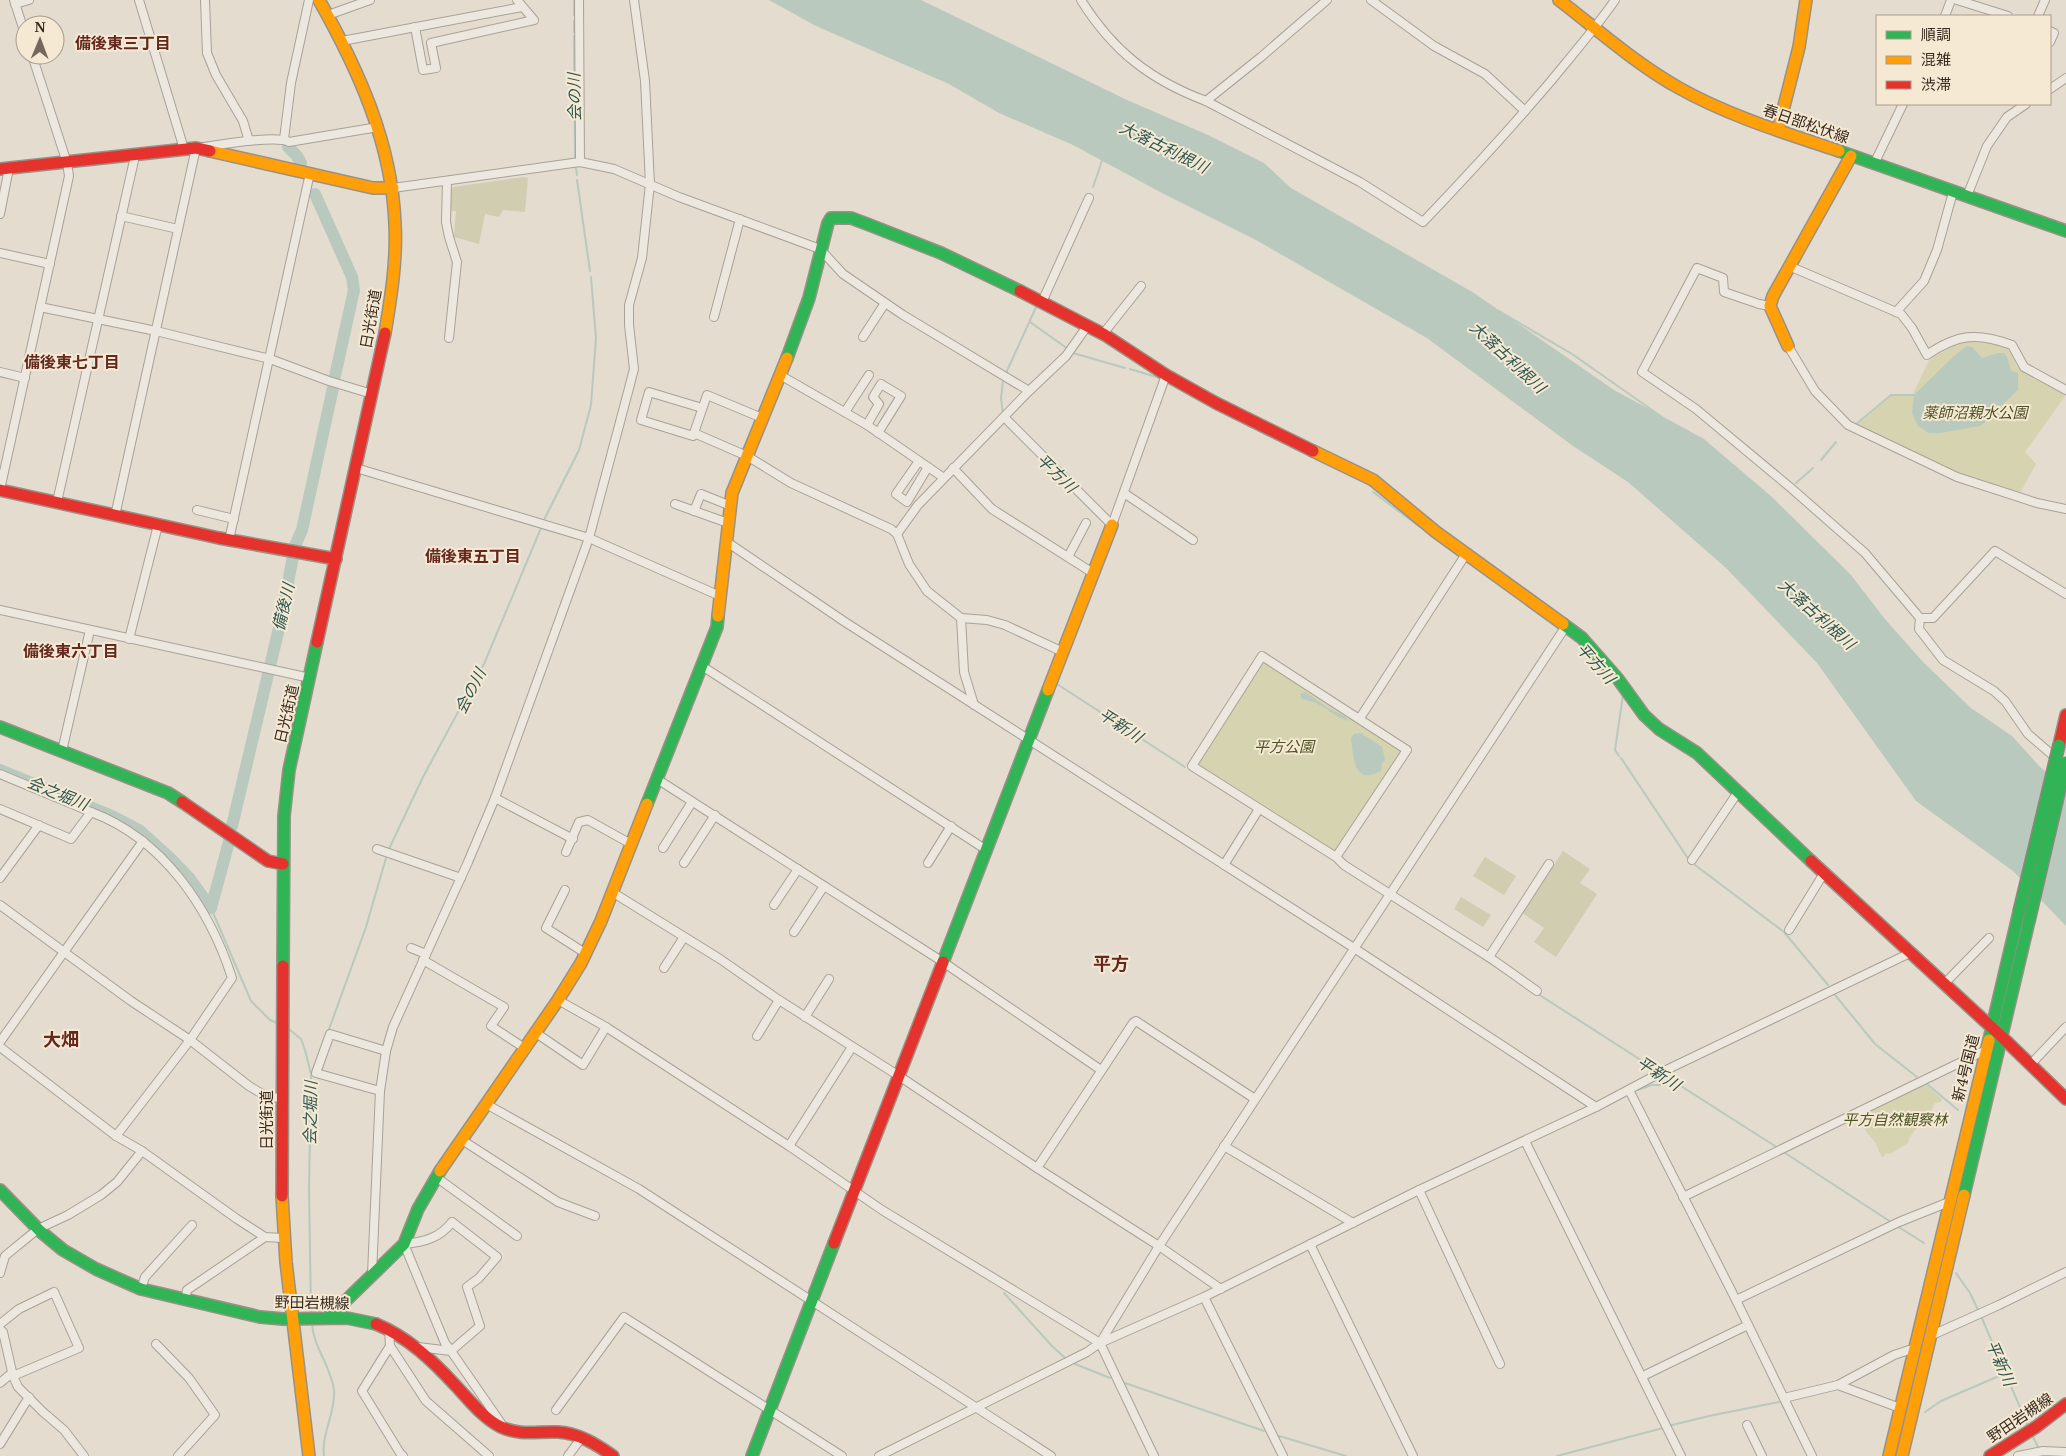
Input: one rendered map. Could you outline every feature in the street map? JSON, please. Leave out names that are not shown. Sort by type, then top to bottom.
[{"type":"main road","name":"日光街道","points":[[309,1456],[283,1238],[283,864],[286,790],[372,394],[391,298],[394,250],[392,188],[378,127],[370,101],[342,41],[319,0]]},
{"type":"main road","name":"春日部松伏線","points":[[1559,0],[1634,58],[1679,88],[1744,118],[2066,231]]},
{"type":"main road","points":[[1778,130],[1798,47],[1806,0]]},
{"type":"main road","points":[[5,168],[135,156],[196,148],[373,188],[392,188]]},
{"type":"main road","points":[[1788,346],[1770,306],[1773,296],[1851,156]]},
{"type":"main road","points":[[317,1318],[372,1274],[404,1244],[418,1209],[436,1177],[526,1049],[586,953],[658,779],[716,627],[732,493],[809,298],[820,249],[831,218],[851,218],[941,254],[1042,302],[1088,325],[1166,375],[1216,403],[1372,480],[1466,554],[1582,638],[1600,656],[1644,715],[1659,730],[1697,753],[1824,874],[1992,1026],[2066,1099]]},
{"type":"main road","points":[[0,490],[229,540],[336,559]]},
{"type":"main road","points":[[752,1456],[1112,525]]},
{"type":"main road","name":"新4号国道","points":[[1889,1456],[2066,715]]},
{"type":"main road","points":[[0,726],[168,793],[202,814],[268,861],[283,864]]},
{"type":"main road","name":"新4号国道","points":[[1902,1456],[2066,762]]},
{"type":"main road","name":"野田岩槻線","points":[[0,1190],[53,1242],[108,1275],[141,1289],[244,1314],[292,1319],[358,1320],[388,1329],[416,1347],[480,1412],[506,1429],[529,1434],[553,1432],[582,1437],[613,1456]]},
{"type":"main road","name":"野田岩槻線","points":[[1993,1455],[2030,1431],[2066,1404]]},
{"type":"street","points":[[19,15],[15,2],[29,0]]},
{"type":"street","points":[[139,0],[184,149]]},
{"type":"street","points":[[205,0],[206,53],[216,76],[243,121],[249,141]]},
{"type":"street","points":[[284,139],[291,83],[309,0]]},
{"type":"street","points":[[328,15],[370,0]]},
{"type":"street","points":[[576,163],[579,0]]},
{"type":"street","points":[[372,1274],[380,1091],[386,1051],[393,1027],[495,798],[589,538],[634,369],[629,325],[629,305],[642,258],[650,184],[645,81],[634,0]]},
{"type":"street","points":[[1081,0],[1092,17],[1135,65],[1189,95],[1206,101],[1360,182],[1423,222],[1525,110],[1596,28],[1615,0]]},
{"type":"street","points":[[1206,101],[1261,58],[1326,0]]},
{"type":"street","points":[[1371,0],[1434,46],[1485,74],[1525,110]]},
{"type":"street","points":[[1945,15],[1951,0]]},
{"type":"street","points":[[1957,0],[2005,15]]},
{"type":"street","points":[[2038,15],[2045,0]]},
{"type":"street","points":[[342,41],[415,27],[519,3],[534,20],[418,45]]},
{"type":"street","points":[[415,27],[423,70],[436,68],[431,42]]},
{"type":"street","points":[[0,490],[69,176],[67,163],[35,65]]},
{"type":"street","points":[[2051,88],[2066,78]]},
{"type":"street","points":[[1874,164],[1903,105]]},
{"type":"street","points":[[1966,196],[1987,146],[2007,117],[2022,106]]},
{"type":"street","points":[[115,516],[196,148],[249,141],[284,139],[289,142],[378,127]]},
{"type":"street","points":[[57,502],[135,156]]},
{"type":"street","points":[[392,188],[576,163],[614,169],[679,197],[820,249],[843,274],[885,303],[1029,391]]},
{"type":"street","points":[[0,214],[5,168]]},
{"type":"street","points":[[229,540],[310,173]]},
{"type":"street","points":[[447,181],[446,222],[457,262],[449,338]]},
{"type":"street","points":[[1896,312],[1924,281],[1937,250],[1952,192]]},
{"type":"street","points":[[1042,302],[1089,198]]},
{"type":"street","points":[[121,216],[178,229]]},
{"type":"street","points":[[714,317],[740,219]]},
{"type":"street","points":[[0,253],[50,264]]},
{"type":"street","points":[[1789,266],[1901,314],[1912,328],[1927,355],[1943,344],[1958,338],[1988,338],[2012,346],[2024,367],[2066,390]]},
{"type":"street","points":[[1770,306],[1724,292],[1723,278],[1697,268],[1642,372],[1696,409],[1865,553],[1920,618],[1919,629],[1943,660],[2000,696],[2028,734],[2066,767]]},
{"type":"street","points":[[1103,334],[1141,286]]},
{"type":"street","points":[[863,337],[885,303]]},
{"type":"street","points":[[40,307],[156,331],[270,358],[329,381],[372,394]]},
{"type":"street","points":[[898,534],[918,505],[1029,391],[1066,356],[1088,325]]},
{"type":"street","points":[[1788,346],[1815,391],[1849,425],[1957,477],[2037,503],[2066,509]]},
{"type":"street","points":[[0,372],[25,378]]},
{"type":"street","points":[[780,375],[867,425],[944,478]]},
{"type":"street","points":[[845,412],[869,375]]},
{"type":"street","points":[[1004,417],[1112,525],[1166,375]]},
{"type":"street","points":[[867,425],[879,404],[873,397],[881,384],[901,396],[878,433]]},
{"type":"street","points":[[702,408],[650,392],[641,420],[693,436],[707,395],[762,418]]},
{"type":"street","points":[[694,433],[747,456],[791,483],[891,529],[898,534],[909,564],[927,591],[961,618],[986,620],[1005,625],[1063,652]]},
{"type":"street","points":[[919,461],[896,494],[906,502],[928,467]]},
{"type":"street","points":[[356,468],[589,538],[720,596]]},
{"type":"street","points":[[953,468],[992,509],[1094,573]]},
{"type":"street","points":[[1124,492],[1193,540]]},
{"type":"street","points":[[694,511],[701,494],[731,506]]},
{"type":"street","points":[[674,504],[728,524]]},
{"type":"street","points":[[197,510],[234,519]]},
{"type":"street","points":[[1068,557],[1086,523]]},
{"type":"street","points":[[129,639],[158,525]]},
{"type":"street","points":[[726,542],[844,622],[1354,948],[1596,1107]]},
{"type":"street","points":[[1920,618],[1933,618],[1995,551],[2066,594]]},
{"type":"street","points":[[1360,718],[1466,554]]},
{"type":"street","points":[[0,610],[310,678]]},
{"type":"street","points":[[961,618],[964,672],[974,705]]},
{"type":"street","points":[[1100,1343],[1159,1246],[1566,626]]},
{"type":"street","points":[[62,751],[90,630]]},
{"type":"street","points":[[1336,857],[1408,750],[1262,656],[1192,766],[1336,857],[1344,865],[1489,957],[1537,991]]},
{"type":"street","points":[[702,666],[986,849]]},
{"type":"street","points":[[0,774],[113,821],[143,841],[184,882],[215,934],[232,978],[190,1040],[116,1136]]},
{"type":"street","points":[[658,779],[943,962],[1101,1070]]},
{"type":"street","points":[[1692,860],[1738,792]]},
{"type":"street","points":[[495,798],[573,839]]},
{"type":"street","points":[[662,848],[692,802]]},
{"type":"street","points":[[0,809],[72,839],[91,812]]},
{"type":"street","points":[[1224,865],[1259,809]]},
{"type":"street","points":[[684,862],[715,816]]},
{"type":"street","points":[[566,852],[579,822],[588,820],[631,844]]},
{"type":"street","points":[[0,878],[39,825]]},
{"type":"street","points":[[928,864],[951,826]]},
{"type":"street","points":[[0,1042],[143,841]]},
{"type":"street","points":[[378,849],[461,878]]},
{"type":"street","points":[[1489,957],[1549,864]]},
{"type":"street","points":[[774,905],[798,869]]},
{"type":"street","points":[[1788,930],[1824,874]]},
{"type":"street","points":[[794,932],[824,886]]},
{"type":"street","points":[[565,890],[546,928],[586,953]]},
{"type":"street","points":[[612,892],[899,1076],[1159,1246],[1221,1289]]},
{"type":"street","points":[[0,905],[130,1000],[190,1040],[249,1086],[270,1098],[282,1097]]},
{"type":"street","points":[[664,968],[684,937]]},
{"type":"street","points":[[1944,984],[1989,938]]},
{"type":"street","points":[[411,948],[504,1007],[491,1026],[526,1049]]},
{"type":"street","points":[[879,1456],[1087,1352],[1100,1343],[1204,1298],[1418,1190],[1596,1107],[1659,1074],[1910,953]]},
{"type":"street","points":[[805,1017],[829,979]]},
{"type":"street","points":[[558,1000],[606,1027],[789,1146],[882,1210],[1100,1343],[1154,1456]]},
{"type":"street","points":[[757,1036],[779,1000]]},
{"type":"street","points":[[1037,1168],[1101,1070],[1136,1021],[1255,1099]]},
{"type":"street","points":[[536,1033],[583,1064],[606,1027]]},
{"type":"street","points":[[2031,1064],[2066,1027]]},
{"type":"street","points":[[380,1091],[316,1072],[330,1034],[386,1051]]},
{"type":"street","points":[[0,1047],[116,1136],[142,1151],[264,1237],[283,1238]]},
{"type":"street","points":[[789,1146],[852,1047]]},
{"type":"street","points":[[1683,1197],[1986,1050]]},
{"type":"street","points":[[1629,1090],[1736,1300],[1812,1456]]},
{"type":"street","points":[[486,1104],[639,1189],[1051,1456]]},
{"type":"street","points":[[462,1140],[558,1202],[595,1216]]},
{"type":"street","points":[[1524,1140],[1643,1376],[1681,1456]]},
{"type":"street","points":[[1224,1146],[1353,1223]]},
{"type":"street","points":[[0,1273],[5,1256],[38,1229],[68,1215],[101,1195],[117,1182],[142,1151]]},
{"type":"street","points":[[436,1177],[517,1236]]},
{"type":"street","points":[[1418,1190],[1500,1364]]},
{"type":"street","points":[[1736,1300],[1890,1226],[1949,1202]]},
{"type":"street","points":[[416,1347],[451,1351],[480,1326],[467,1287],[497,1257],[452,1222],[444,1233],[419,1243],[404,1244],[445,1343],[451,1351],[506,1429]]},
{"type":"street","points":[[141,1289],[145,1277],[192,1225]]},
{"type":"street","points":[[185,1300],[188,1290],[264,1237]]},
{"type":"street","points":[[1310,1244],[1413,1456]]},
{"type":"street","points":[[1930,1336],[2066,1272]]},
{"type":"street","points":[[0,1324],[19,1309],[54,1292],[79,1348],[12,1374],[0,1383]]},
{"type":"street","points":[[1204,1298],[1283,1456]]},
{"type":"street","points":[[556,1410],[624,1317],[842,1456]]},
{"type":"street","points":[[1643,1376],[1748,1325]]},
{"type":"street","points":[[0,1329],[3,1332],[12,1374],[18,1387],[64,1430],[84,1456]]},
{"type":"street","points":[[388,1329],[390,1346],[426,1401],[489,1456]]},
{"type":"street","points":[[156,1344],[189,1378],[215,1415],[178,1456]]},
{"type":"street","points":[[390,1346],[362,1390],[400,1453],[404,1456]]},
{"type":"street","points":[[1784,1398],[1839,1385],[1894,1355],[1915,1348]]},
{"type":"street","points":[[1839,1385],[1900,1408]]},
{"type":"street","points":[[0,1444],[28,1398]]},
{"type":"street","points":[[1747,1425],[1762,1456]]},
{"type":"street","points":[[568,1456],[582,1437]]},
{"type":"street","points":[[2018,1456],[2043,1452],[2066,1452]]},
{"type":"green space","name":"薬師沼親水公園","points":[[1993,342],[2004,346],[2013,357],[2017,367],[2066,395],[2025,452],[2036,464],[2020,493],[1959,475],[1855,427],[1891,396],[1912,396],[1929,360],[1958,343]]},
{"type":"green space","name":"平方公園","points":[[1262,656],[1407,750],[1336,857],[1192,766]]},
{"type":"green space","name":"平方自然観察林","points":[[1925,1084],[1942,1099],[1941,1102],[1935,1103],[1931,1111],[1926,1114],[1911,1135],[1908,1143],[1890,1154],[1886,1153],[1883,1158],[1876,1143],[1864,1127],[1864,1124],[1872,1121],[1874,1115],[1870,1109]]},
{"type":"shaded area","points":[[528,178],[525,212],[503,210],[499,217],[485,214],[479,244],[454,237],[456,211],[451,211],[451,190],[453,187]]},
{"type":"shaded area","points":[[1563,851],[1590,869],[1580,883],[1597,894],[1556,957],[1534,942],[1544,928],[1522,913]]},
{"type":"shaded area","points":[[1485,857],[1516,876],[1504,895],[1473,876]]},
{"type":"shaded area","points":[[1461,897],[1491,915],[1483,927],[1454,909]]},
{"type":"water","name":"大落古利根川","points":[[769,0],[921,0],[1127,100],[1208,135],[1264,163],[1291,188],[1474,293],[1614,390],[1704,439],[1772,497],[1851,575],[1884,618],[1923,662],[1971,708],[2012,736],[2040,767],[2066,788],[2066,926],[2013,871],[1916,801],[1817,663],[1726,568],[1628,482],[1573,446],[1427,338],[1256,240],[1162,193],[1073,145],[999,113],[949,84],[816,26]]},
{"type":"water","points":[[1967,346],[1972,347],[1982,358],[2004,353],[2011,371],[2018,373],[2018,390],[2002,405],[1997,405],[1989,411],[1989,419],[1980,426],[1929,433],[1918,426],[1912,413],[1914,395]]},
{"type":"water","points":[[1305,692],[1349,721],[1340,718],[1314,702],[1301,698],[1300,694]]},
{"type":"water","points":[[1361,733],[1382,747],[1385,760],[1382,763],[1381,771],[1372,775],[1365,775],[1360,772],[1354,761],[1351,738],[1354,734]]},
{"type":"waterway","name":"会の川","points":[[574,0],[574,15]]},
{"type":"waterway","name":"会の川","points":[[574,21],[574,32]]},
{"type":"waterway","name":"会の川","points":[[574,36],[575,157]]},
{"type":"waterway","name":"備後川","points":[[288,147],[301,163]]},
{"type":"waterway","points":[[1093,187],[1102,161]]},
{"type":"waterway","name":"会の川","points":[[576,168],[577,175]]},
{"type":"waterway","name":"会の川","points":[[577,180],[590,271]]},
{"type":"waterway","name":"備後川","points":[[315,194],[352,277],[354,290],[335,376]]},
{"type":"waterway","name":"会の川","points":[[544,520],[579,450],[591,405],[596,338],[591,277]]},
{"type":"waterway","name":"平方川","points":[[1006,373],[1037,305]]},
{"type":"waterway","points":[[1499,311],[1572,354],[1662,417]]},
{"type":"waterway","name":"平方川","points":[[1030,322],[1068,349]]},
{"type":"waterway","name":"平方川","points":[[1073,353],[1125,368]]},
{"type":"waterway","name":"平方川","points":[[1130,369],[1160,378]]},
{"type":"waterway","name":"平方川","points":[[1003,381],[1001,398],[1003,414]]},
{"type":"waterway","name":"備後川","points":[[232,826],[280,624],[295,546],[302,530],[333,388]]},
{"type":"waterway","points":[[1855,425],[1891,395],[1914,395]]},
{"type":"waterway","name":"平方川","points":[[1009,427],[1034,452]]},
{"type":"waterway","points":[[1821,460],[1836,442]]},
{"type":"waterway","points":[[1796,483],[1813,468]]},
{"type":"waterway","name":"平方川","points":[[1373,492],[1420,527]]},
{"type":"waterway","name":"会の川","points":[[389,849],[423,777],[484,664],[541,528]]},
{"type":"waterway","name":"平方川","points":[[1443,544],[1449,549]]},
{"type":"waterway","name":"平方川","points":[[1454,552],[1459,556]]},
{"type":"waterway","name":"平新川","points":[[1057,684],[1185,767]]},
{"type":"waterway","name":"平方川","points":[[1619,756],[1615,750],[1623,695]]},
{"type":"waterway","points":[[1621,758],[1689,860]]},
{"type":"waterway","name":"会之堀川","points":[[0,770],[112,816],[139,830],[190,879],[211,908]]},
{"type":"waterway","name":"備後川","points":[[211,908],[230,838]]},
{"type":"waterway","name":"会の川","points":[[328,1032],[366,927],[386,858]]},
{"type":"waterway","points":[[1695,865],[1784,932],[1828,985]]},
{"type":"waterway","name":"平新川","points":[[1399,904],[1502,971]]},
{"type":"waterway","name":"会之堀川","points":[[211,908],[251,1001],[270,1020],[277,1023]]},
{"type":"waterway","name":"平新川","points":[[1538,994],[1658,1071]]},
{"type":"waterway","points":[[1835,995],[1875,1044],[1917,1077]]},
{"type":"waterway","name":"会之堀川","points":[[290,1030],[301,1039],[311,1074],[309,1190],[311,1313]]},
{"type":"waterway","name":"会之堀川","points":[[311,1074],[314,1066]]},
{"type":"waterway","name":"平新川","points":[[1662,1074],[1778,1148]]},
{"type":"waterway","points":[[1927,1084],[1958,1110]]},
{"type":"waterway","points":[[1637,1090],[1652,1085],[1679,1085]]},
{"type":"waterway","name":"平新川","points":[[1782,1151],[1891,1222]]},
{"type":"waterway","name":"平新川","points":[[1897,1226],[1924,1243]]},
{"type":"waterway","name":"平新川","points":[[1956,1273],[1970,1293],[1979,1312]]},
{"type":"waterway","points":[[1004,1293],[1065,1358]]},
{"type":"waterway","name":"平新川","points":[[1981,1316],[2028,1426]]},
{"type":"waterway","name":"会之堀川","points":[[312,1323],[315,1340],[334,1390],[324,1456]]},
{"type":"waterway","points":[[1075,1364],[1110,1378]]},
{"type":"waterway","points":[[1925,1412],[1941,1401],[2006,1373]]},
{"type":"waterway","points":[[1125,1383],[1264,1431]]},
{"type":"waterway","points":[[1827,1391],[1837,1389]]},
{"type":"waterway","points":[[1668,1426],[1779,1402]]},
{"type":"waterway","points":[[1557,1456],[1663,1428]]},
{"type":"waterway","name":"平新川","points":[[2032,1435],[2039,1449]]},
{"type":"waterway","points":[[1279,1436],[1346,1456]]},
{"type":"traffic: fast","points":[[1839,151],[2066,231]]},
{"type":"traffic: fast","points":[[787,358],[809,298],[828,223],[831,218],[851,218],[867,224],[941,253],[1020,291]]},
{"type":"traffic: fast","points":[[647,804],[717,627],[718,616]]},
{"type":"traffic: fast","points":[[1563,624],[1582,638],[1618,679],[1644,715],[1659,729],[1697,753],[1811,861]]},
{"type":"traffic: fast","points":[[283,966],[284,816],[289,770],[317,642]]},
{"type":"traffic: fast","points":[[943,962],[1048,690]]},
{"type":"traffic: fast","points":[[0,727],[168,793],[182,802]]},
{"type":"traffic: fast","points":[[2019,912],[2059,745]]},
{"type":"traffic: fast","points":[[2029,921],[2066,762]]},
{"type":"traffic: fast","points":[[1989,1040],[2019,912]]},
{"type":"traffic: fast","points":[[1964,1195],[2029,921]]},
{"type":"traffic: fast","points":[[328,1318],[404,1244],[418,1209],[440,1171]]},
{"type":"traffic: fast","points":[[0,1190],[40,1231],[63,1250],[96,1269],[141,1289],[260,1317],[283,1319],[347,1318],[376,1324]]},
{"type":"traffic: fast","points":[[752,1456],[834,1243]]},
{"type":"traffic: slow","points":[[319,0],[359,80],[380,136],[387,165],[395,224],[395,251],[385,333]]},
{"type":"traffic: slow","points":[[1559,0],[1632,58],[1679,88],[1737,115],[1839,151]]},
{"type":"traffic: slow","points":[[1778,130],[1799,47],[1806,0]]},
{"type":"traffic: slow","points":[[210,151],[373,188],[393,188]]},
{"type":"traffic: slow","points":[[1788,346],[1770,306],[1773,296],[1851,156]]},
{"type":"traffic: slow","points":[[718,616],[732,493],[787,358]]},
{"type":"traffic: slow","points":[[1313,451],[1373,480],[1436,532],[1563,624]]},
{"type":"traffic: slow","points":[[1048,690],[1112,525]]},
{"type":"traffic: slow","points":[[440,1171],[558,1000],[581,963],[601,921],[647,804]]},
{"type":"traffic: slow","points":[[1889,1456],[1989,1040]]},
{"type":"traffic: slow","points":[[1902,1456],[1964,1195]]},
{"type":"traffic: slow","points":[[282,1196],[286,1262],[309,1456]]},
{"type":"traffic: jam","points":[[0,169],[196,148],[210,151]]},
{"type":"traffic: jam","points":[[1020,291],[1105,335],[1166,375],[1216,403],[1313,451]]},
{"type":"traffic: jam","points":[[317,642],[385,333]]},
{"type":"traffic: jam","points":[[0,490],[219,538],[336,559]]},
{"type":"traffic: jam","points":[[2059,745],[2066,715]]},
{"type":"traffic: jam","points":[[182,802],[268,861],[283,864]]},
{"type":"traffic: jam","points":[[1811,861],[2001,1036],[2066,1099]]},
{"type":"traffic: jam","points":[[834,1243],[943,962]]},
{"type":"traffic: jam","points":[[282,1196],[283,966]]},
{"type":"traffic: jam","points":[[376,1324],[388,1329],[419,1350],[483,1414],[501,1427],[522,1432],[573,1434],[593,1443],[613,1456]]},
{"type":"traffic: jam","points":[[1990,1456],[2036,1427],[2066,1404]]},
{"type":"district","name":"備後東三丁目","points":[[123,43]]},
{"type":"district","name":"備後東七丁目","points":[[72,362]]},
{"type":"district","name":"備後東五丁目","points":[[473,556]]},
{"type":"district","name":"備後東六丁目","points":[[71,651]]},
{"type":"district","name":"平方","points":[[1111,964]]},
{"type":"district","name":"大畑","points":[[61,1040]]}]
